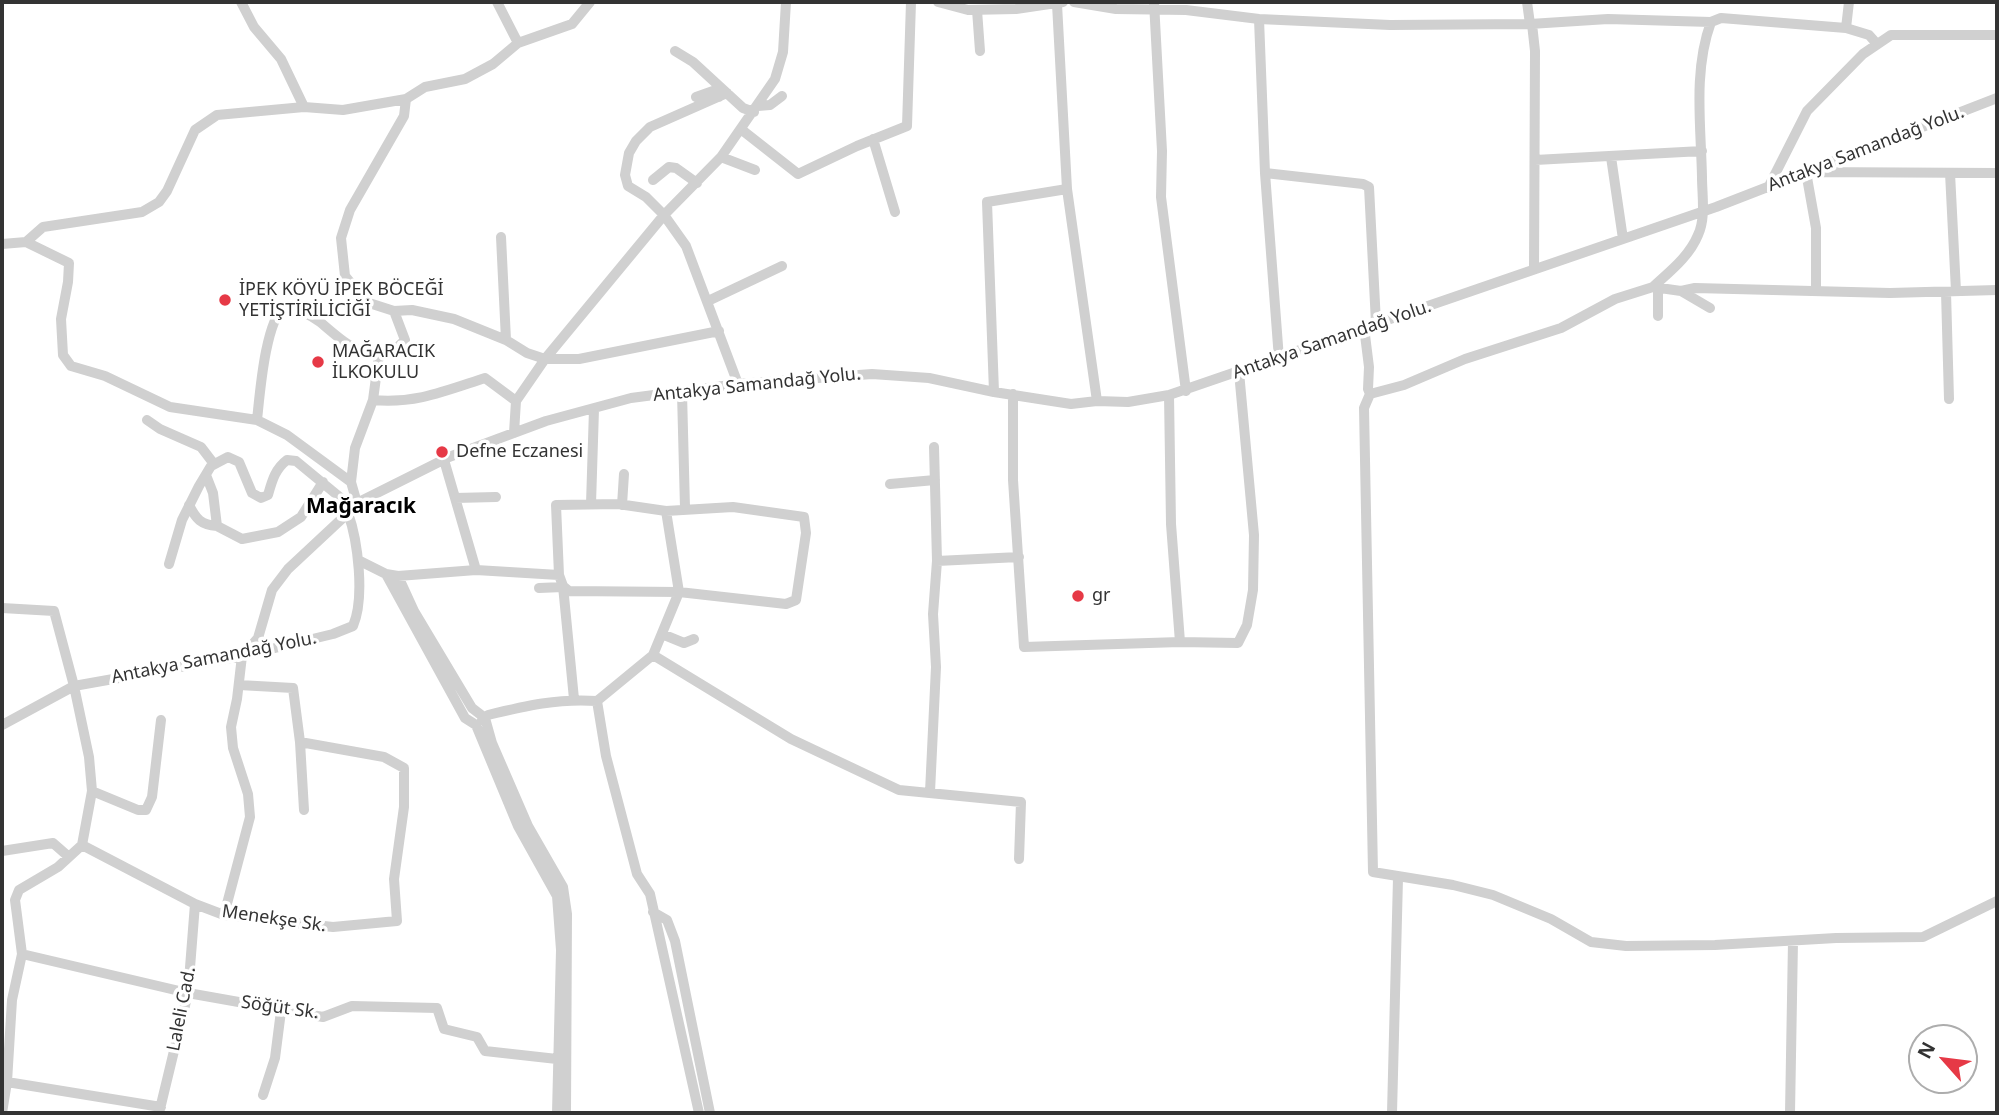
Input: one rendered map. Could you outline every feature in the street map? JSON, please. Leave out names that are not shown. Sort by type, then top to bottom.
[{"type":"street","points":[[240,2],[254,27],[281,60],[304,107]]},
{"type":"street","points":[[497,2],[519,43]]},
{"type":"street","points":[[2,244],[26,242],[43,227],[142,212],[152,208],[167,191],[195,130],[217,115],[304,107],[343,110],[406,99],[425,87],[465,79],[493,64],[519,43],[572,24],[590,2]]},
{"type":"street","points":[[514,433],[516,401],[545,359],[664,215],[721,157],[775,79],[783,52],[786,2]]},
{"type":"street","points":[[742,130],[798,174],[907,126],[911,2]]},
{"type":"street","points":[[938,2],[968,10],[1060,3],[1067,189],[1097,401]]},
{"type":"street","points":[[1074,2],[1115,9],[1154,5],[1259,19],[1390,25],[1531,24],[1608,19],[1711,22],[1721,18],[1846,28],[1869,35],[1877,44]]},
{"type":"street","points":[[1527,2],[1535,51],[1534,269]]},
{"type":"street","points":[[1846,28],[1849,2]]},
{"type":"street","points":[[1154,5],[1162,151],[1161,197],[1186,391]]},
{"type":"street","points":[[976,10],[980,51]]},
{"type":"street","points":[[1259,19],[1265,173],[1279,359]]},
{"type":"street","points":[[1658,316],[1656,288],[1689,253],[1699,233],[1703,211],[1700,81],[1702,55],[1711,22]]},
{"type":"street","points":[[1768,188],[1807,111],[1863,54],[1877,44],[1891,35],[1997,35]]},
{"type":"street","points":[[675,51],[693,62],[732,106]]},
{"type":"street","points":[[696,97],[713,91],[743,108],[756,109],[770,105],[782,96]]},
{"type":"street","points":[[722,95],[650,127],[629,153],[625,175],[628,186],[646,197],[664,215],[687,246],[738,384]]},
{"type":"street","name":"Antakya Samandağ Yolu.","points":[[2,725],[74,686],[242,656],[334,634],[353,626],[357,615],[358,560],[353,508],[444,460],[546,421],[631,398],[738,384],[872,374],[929,378],[1071,404],[1128,402],[1169,395],[1768,188],[1997,98]]},
{"type":"street","points":[[406,99],[404,116],[350,210],[341,238],[345,276],[366,302],[394,311],[412,310],[454,319],[545,359],[579,359],[719,331]]},
{"type":"street","points":[[873,139],[895,212]]},
{"type":"street","points":[[1535,160],[1702,151]]},
{"type":"street","points":[[721,157],[755,170]]},
{"type":"street","points":[[1611,157],[1623,239]]},
{"type":"street","points":[[653,180],[669,167],[676,168],[697,183]]},
{"type":"street","points":[[1816,290],[1816,228],[1806,172],[1997,173]]},
{"type":"street","points":[[1265,173],[1363,184],[1369,187],[1376,323]]},
{"type":"street","points":[[1949,399],[1950,173]]},
{"type":"street","points":[[994,392],[987,202],[1067,189]]},
{"type":"street","points":[[501,237],[506,340]]},
{"type":"street","points":[[26,242],[69,263],[61,319],[63,355],[71,366],[105,376],[170,407],[257,420],[287,435],[351,482]]},
{"type":"street","points":[[708,301],[782,266]]},
{"type":"street","points":[[1370,394],[1404,385],[1465,359],[1561,328],[1615,299],[1656,288],[1681,291],[1695,288],[1890,293],[1997,290]]},
{"type":"street","points":[[1681,291],[1710,307]]},
{"type":"street","points":[[257,420],[270,334],[279,310],[285,305],[300,309],[348,345],[366,354],[379,355],[398,347],[405,340],[394,311]]},
{"type":"street","points":[[1364,327],[1370,394],[1364,408],[1373,872],[1453,885],[1493,895],[1551,919],[1591,942],[1626,946],[1715,946],[1923,937],[1997,901]]},
{"type":"street","points":[[353,508],[351,482],[355,447],[373,400],[379,355]]},
{"type":"street","points":[[1013,394],[1013,480],[1024,647],[1238,643],[1247,625],[1253,590],[1254,535],[1239,372]]},
{"type":"street","points":[[373,400],[417,400],[485,378],[516,401]]},
{"type":"street","points":[[682,393],[685,508]]},
{"type":"street","points":[[1169,395],[1171,524],[1180,642]]},
{"type":"street","points":[[591,504],[594,409]]},
{"type":"street","points":[[147,420],[160,429],[201,447],[214,464]]},
{"type":"street","points":[[930,792],[936,667],[933,614],[937,561],[934,447]]},
{"type":"street","points":[[169,564],[189,505],[214,464],[228,457],[239,462],[253,493],[261,498],[268,495],[279,465],[287,460],[296,461],[353,508]]},
{"type":"street","points":[[444,460],[476,570]]},
{"type":"street","points":[[622,505],[624,474]]},
{"type":"street","points":[[206,475],[213,493],[217,526]]},
{"type":"street","points":[[890,484],[935,480]]},
{"type":"street","points":[[189,505],[195,517],[205,525],[217,526],[242,539],[278,532],[301,517],[323,482]]},
{"type":"street","points":[[455,498],[496,497]]},
{"type":"street","points":[[539,588],[563,586],[569,591],[679,592],[786,604],[796,600],[806,533],[804,517],[733,507],[666,511],[622,505],[556,505],[559,575],[563,586],[573,699]]},
{"type":"street","points":[[224,915],[250,817],[248,794],[233,748],[231,727],[242,656],[258,638],[272,590],[288,569],[353,508]]},
{"type":"street","points":[[477,725],[488,715],[547,702],[573,699],[597,701],[653,655],[679,592],[666,511]]},
{"type":"street","points":[[937,561],[1019,557]]},
{"type":"street","points":[[358,560],[386,574],[398,576],[476,570],[559,575]]},
{"type":"street","points":[[386,574],[465,718],[477,725],[518,826],[557,896],[561,950],[557,1113]]},
{"type":"street","points":[[398,576],[414,611],[472,708],[485,718],[492,743],[527,826],[563,887],[567,914],[566,1113]]},
{"type":"street","points":[[2,608],[54,611],[89,757],[92,791],[82,845],[58,867],[19,890],[15,900],[23,954],[7,999],[8,1082],[2,1113]]},
{"type":"street","points":[[662,634],[684,643],[694,639]]},
{"type":"street","points":[[653,655],[791,739],[900,790],[1021,802],[1019,859]]},
{"type":"street","points":[[239,685],[293,688],[300,742],[304,810]]},
{"type":"street","points":[[597,701],[606,756],[637,874],[650,894],[699,1113]]},
{"type":"street","points":[[92,791],[138,810],[146,810],[152,797],[161,720]]},
{"type":"street","name":"Menekşe Sk.","points":[[82,845],[195,904],[224,915],[333,928],[397,921],[394,879],[404,807],[404,768],[384,757],[300,742]]},
{"type":"street","points":[[2,851],[53,843],[69,857]]},
{"type":"street","points":[[1392,1113],[1398,878]]},
{"type":"street","name":"Laleli Cad.","points":[[160,1110],[188,993],[195,904]]},
{"type":"street","points":[[653,912],[667,920],[676,941],[710,1113]]},
{"type":"street","points":[[1790,1113],[1793,941]]},
{"type":"street","name":"Söğüt Sk.","points":[[23,954],[188,993],[323,1017],[352,1006],[437,1008],[444,1029],[477,1037],[485,1051],[557,1059]]},
{"type":"street","points":[[263,1095],[275,1058],[281,1011]]},
{"type":"street","points":[[8,1082],[160,1110]]},
{"type":"place","name":"İPEK KÖYÜ İPEK BÖCEĞİ YETİŞTİRİLİCİĞİ","points":[[225,300]]},
{"type":"place","name":"MAĞARACIK İLKOKULU","points":[[318,362]]},
{"type":"place","name":"Defne Eczanesi","points":[[442,452]]},
{"type":"place","name":"gr","points":[[1078,596]]},
{"type":"district","name":"Mağaracık","points":[[361,507]]}]
